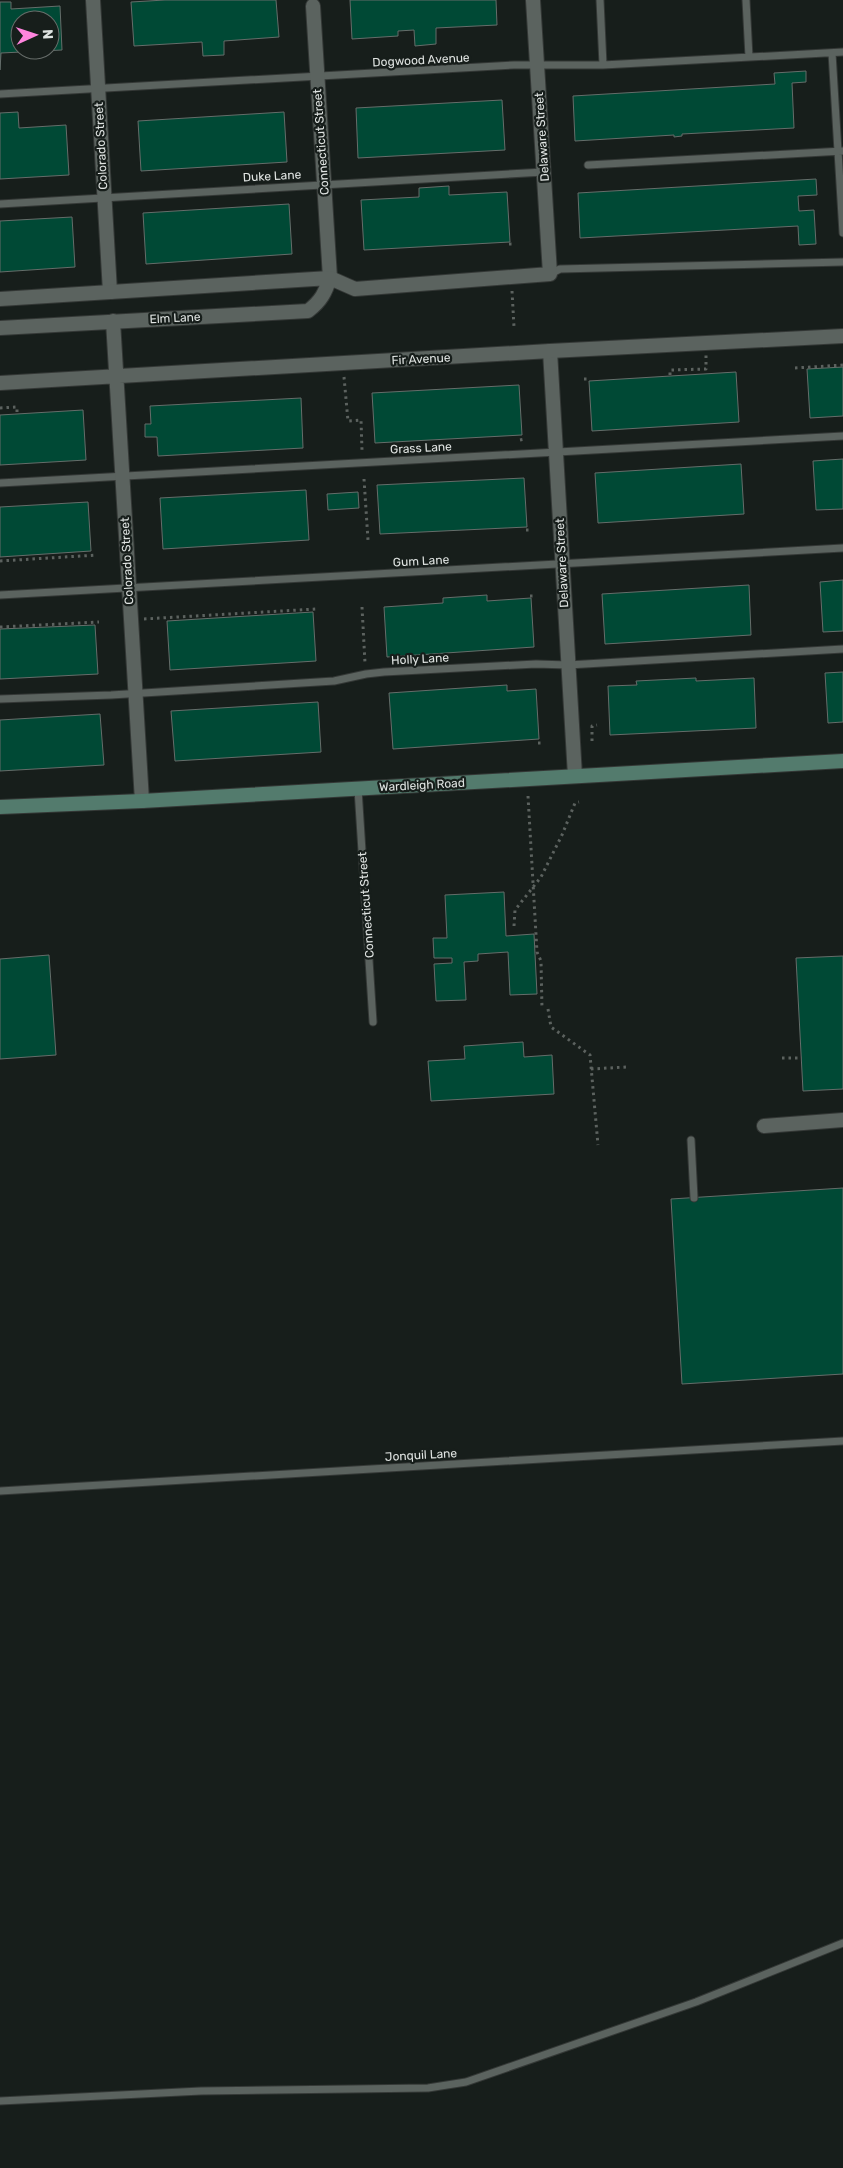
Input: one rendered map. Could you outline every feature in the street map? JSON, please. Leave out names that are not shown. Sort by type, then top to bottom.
[{"type":"main road","name":"Wardleigh Road","points":[[0,807],[142,801],[843,761]]},
{"type":"street","name":"Colorado Street","points":[[93,0],[110,292]]},
{"type":"street","name":"Delaware Street","points":[[533,0],[550,274]]},
{"type":"street","name":"Connecticut Street","points":[[313,6],[330,278]]},
{"type":"street","points":[[0,299],[330,278],[356,289],[550,274]]},
{"type":"street","name":"Elm Lane","points":[[0,328],[308,311],[318,304],[325,294],[330,278]]},
{"type":"street","name":"Colorado Street","points":[[112,321],[142,801]]},
{"type":"street","name":"Fir Avenue","points":[[0,382],[843,336]]},
{"type":"street","name":"Delaware Street","points":[[550,351],[574,776]]},
{"type":"street","points":[[764,1126],[843,1120]]},
{"type":"lane","points":[[600,0],[603,65]]},
{"type":"lane","points":[[746,0],[748,57]]},
{"type":"lane","name":"Dogwood Avenue","points":[[0,94],[514,66],[603,65],[843,52]]},
{"type":"lane","points":[[832,53],[840,151],[843,233]]},
{"type":"lane","points":[[588,165],[840,151]]},
{"type":"lane","name":"Duke Lane","points":[[0,204],[545,172]]},
{"type":"lane","points":[[550,274],[560,270],[843,262]]},
{"type":"lane","name":"Grass Lane","points":[[0,484],[843,436]]},
{"type":"lane","name":"Gum Lane","points":[[0,595],[843,548]]},
{"type":"lane","name":"Holly Lane","points":[[0,698],[135,693],[334,681],[384,672],[536,664],[568,665],[843,650]]},
{"type":"lane","name":"Connecticut Street","points":[[358,788],[373,1022]]},
{"type":"lane","points":[[691,1140],[694,1198]]},
{"type":"lane","name":"Jonquil Lane","points":[[0,1492],[843,1441]]},
{"type":"lane","points":[[0,2101],[201,2091],[428,2088],[466,2082],[696,2002],[843,1943]]},
{"type":"path","points":[[512,291],[514,326]]},
{"type":"path","points":[[343,363],[348,421],[360,420],[362,450]]},
{"type":"path","points":[[795,368],[843,365]]},
{"type":"path","points":[[670,375],[670,370],[706,369]]},
{"type":"path","points":[[584,379],[590,379]]},
{"type":"path","points":[[0,408],[17,408],[17,412]]},
{"type":"path","points":[[520,440],[525,439]]},
{"type":"path","points":[[364,479],[368,540]]},
{"type":"path","points":[[526,530],[532,530]]},
{"type":"path","points":[[0,561],[97,555]]},
{"type":"path","points":[[362,606],[365,664]]},
{"type":"path","points":[[141,619],[316,609]]},
{"type":"path","points":[[0,627],[99,622]]},
{"type":"path","points":[[592,741],[592,726],[597,725]]},
{"type":"path","points":[[528,796],[537,952],[541,961],[542,1009]]},
{"type":"path","points":[[514,926],[515,910],[541,877],[562,835],[575,803],[579,802]]},
{"type":"path","points":[[548,1009],[551,1027],[590,1055],[598,1145]]},
{"type":"path","points":[[782,1058],[802,1058]]},
{"type":"path","points":[[592,1069],[626,1067]]},
{"type":"building","points":[[165,0],[276,0],[279,37],[224,41],[224,55],[203,56],[202,42],[134,46],[131,2]]},
{"type":"building","points":[[350,0],[496,0],[497,25],[436,28],[436,44],[415,46],[414,30],[398,31],[398,36],[352,39]]},
{"type":"building","points":[[0,2],[11,2],[11,9],[60,6],[62,50],[60,50],[60,10],[10,10],[10,53],[1,53],[0,70]]},
{"type":"building","points":[[806,71],[806,82],[792,83],[794,128],[682,134],[682,136],[674,137],[674,135],[575,141],[573,96],[775,84],[774,73]]},
{"type":"building","points":[[502,100],[505,150],[358,158],[356,108]]},
{"type":"building","points":[[18,112],[19,128],[66,125],[69,175],[0,179],[0,113]]},
{"type":"building","points":[[284,112],[287,162],[141,171],[138,121]]},
{"type":"building","points":[[816,179],[817,195],[798,196],[799,211],[814,210],[816,244],[799,245],[798,226],[580,238],[578,193]]},
{"type":"building","points":[[449,186],[449,195],[507,192],[510,242],[364,250],[361,200],[419,197],[419,188]]},
{"type":"building","points":[[289,204],[292,254],[146,264],[143,213]]},
{"type":"building","points":[[72,217],[75,267],[0,272],[0,221]]},
{"type":"building","points":[[843,367],[843,416],[810,418],[807,369]]},
{"type":"building","points":[[736,372],[739,422],[592,431],[589,381]]},
{"type":"building","points":[[519,385],[522,435],[375,443],[372,393]]},
{"type":"building","points":[[301,398],[303,448],[158,456],[157,437],[145,437],[145,424],[151,424],[150,406]]},
{"type":"building","points":[[83,410],[86,460],[0,465],[0,415]]},
{"type":"building","points":[[843,459],[843,509],[816,510],[813,461]]},
{"type":"building","points":[[741,464],[744,514],[598,523],[595,473]]},
{"type":"building","points":[[524,478],[527,527],[380,534],[377,485]]},
{"type":"building","points":[[306,490],[309,540],[163,549],[160,498]]},
{"type":"building","points":[[358,492],[359,508],[328,510],[327,494]]},
{"type":"building","points":[[88,502],[91,551],[0,557],[0,507]]},
{"type":"building","points":[[843,580],[843,631],[823,632],[820,582]]},
{"type":"building","points":[[749,585],[751,635],[605,644],[602,594]]},
{"type":"building","points":[[487,595],[487,601],[531,598],[534,647],[387,657],[384,607],[443,603],[443,598]]},
{"type":"building","points":[[313,612],[316,661],[170,670],[167,621]]},
{"type":"building","points":[[95,625],[98,674],[0,679],[0,629]]},
{"type":"building","points":[[843,672],[843,722],[828,723],[825,673]]},
{"type":"building","points":[[696,678],[696,681],[754,678],[756,728],[610,735],[608,686],[637,685],[636,681]]},
{"type":"building","points":[[507,685],[507,691],[536,689],[539,739],[393,749],[389,693]]},
{"type":"building","points":[[318,702],[321,752],[175,761],[171,711]]},
{"type":"building","points":[[100,714],[104,765],[0,771],[0,720]]},
{"type":"building","points":[[504,892],[506,936],[534,934],[537,994],[510,995],[508,952],[478,954],[478,961],[464,962],[466,1000],[436,1001],[434,964],[452,963],[452,958],[434,958],[433,938],[447,938],[445,895]]},
{"type":"building","points":[[49,955],[56,1055],[0,1059],[0,959]]},
{"type":"building","points":[[843,956],[843,1089],[803,1091],[796,958]]},
{"type":"building","points":[[523,1042],[524,1057],[552,1055],[554,1094],[431,1101],[428,1061],[465,1059],[464,1046]]},
{"type":"building","points":[[843,1188],[843,1374],[682,1384],[671,1199]]}]
